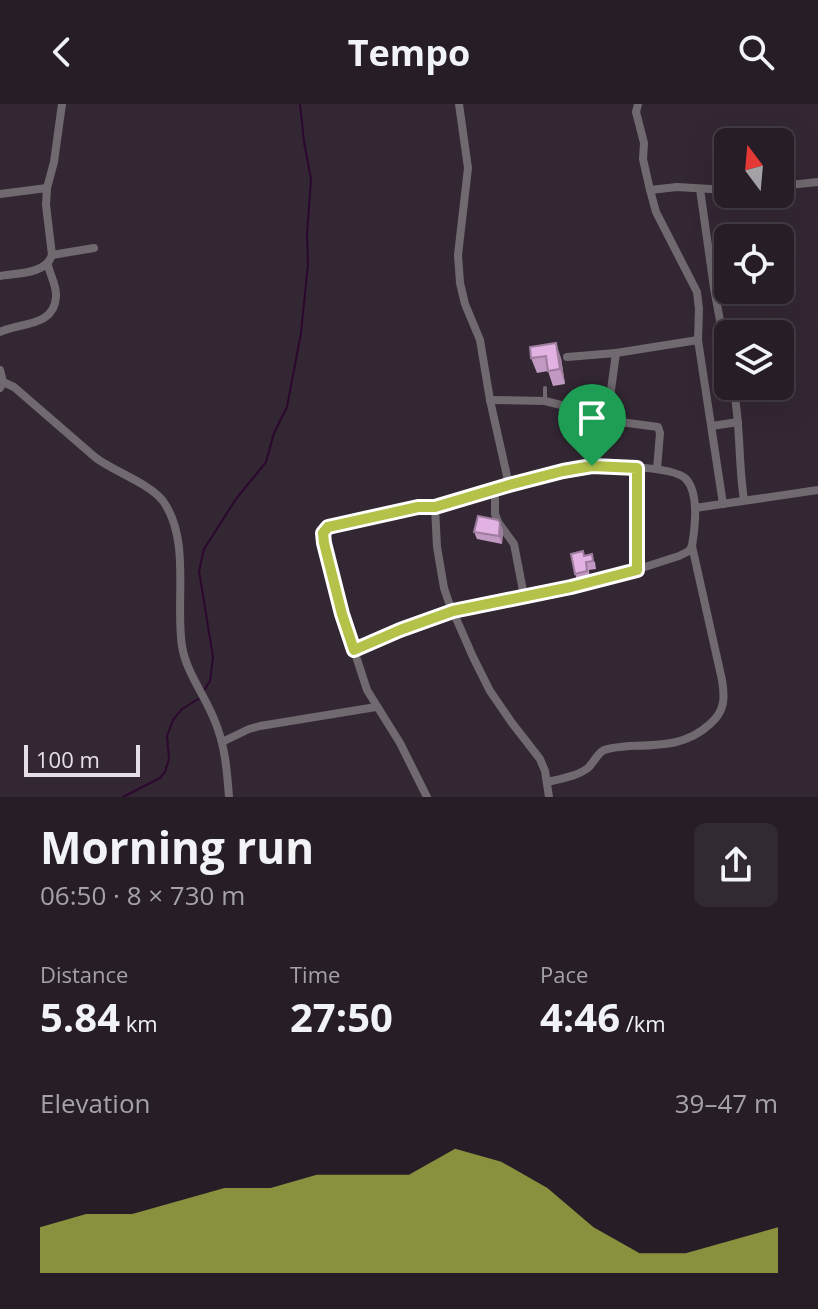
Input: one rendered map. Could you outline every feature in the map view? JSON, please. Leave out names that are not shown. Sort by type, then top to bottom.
[{"type":"street","points":[[0,276],[43,268],[48,265],[52,255],[47,188],[62,104]]},
{"type":"street","points":[[459,104],[468,168],[458,269],[462,292],[480,340],[509,485]]},
{"type":"street","points":[[638,104],[636,112],[644,143],[643,159],[656,212],[697,292],[698,340],[723,504]]},
{"type":"street","points":[[794,185],[818,182]]},
{"type":"street","points":[[650,190],[677,187],[714,190]]},
{"type":"street","points":[[0,194],[47,188]]},
{"type":"street","points":[[700,189],[720,320]]},
{"type":"street","points":[[52,255],[94,248]]},
{"type":"street","points":[[0,332],[22,327],[51,314],[57,294],[48,265]]},
{"type":"street","points":[[567,357],[698,340]]},
{"type":"street","points":[[613,421],[611,390],[616,353]]},
{"type":"street","points":[[0,370],[1,385],[14,387],[109,468],[161,498],[170,516],[178,546],[182,649],[222,742],[229,797]]},
{"type":"street","points":[[490,400],[545,401],[569,407]]},
{"type":"street","points":[[735,400],[744,500]]},
{"type":"street","points":[[592,466],[600,427],[613,421],[658,427],[657,469]]},
{"type":"street","points":[[712,426],[738,422]]},
{"type":"street","points":[[427,797],[363,680],[331,574],[323,533],[333,525],[418,507],[435,507],[563,471],[592,466],[675,472],[690,485],[695,508],[692,546],[722,680],[723,709],[717,718],[690,738],[672,743],[603,750],[582,772],[547,782]]},
{"type":"street","points":[[637,468],[637,570]]},
{"type":"street","points":[[495,490],[495,514],[514,544],[524,596]]},
{"type":"street","points":[[695,508],[818,490]]},
{"type":"street","points":[[435,507],[441,576],[453,611],[490,691],[540,759],[549,797]]},
{"type":"street","points":[[354,650],[453,611],[637,570],[679,556],[692,546]]},
{"type":"street","points":[[222,742],[260,726],[376,707]]},
{"type":"lane","points":[[545,388],[545,401]]},
{"type":"building","points":[[556,343],[560,369],[548,371],[546,356],[531,358],[530,347]]},
{"type":"building","points":[[478,516],[498,520],[499,536],[474,532]]},
{"type":"building","points":[[583,551],[584,556],[592,554],[593,561],[586,562],[587,571],[575,574],[571,554]]},
{"type":"waterway","points":[[203,692],[210,681],[213,657],[199,571],[204,549],[236,499],[266,462],[274,433],[287,407],[301,333],[308,264],[311,179],[300,104]]},
{"type":"waterway","points":[[123,797],[160,778],[165,772],[169,759],[167,736],[173,720],[182,709],[200,698]]},
{"type":"route","points":[[592,466],[637,468],[637,570],[453,611],[354,650],[324,543],[323,533],[328,527],[418,507],[435,507],[509,485],[592,466]]}]
